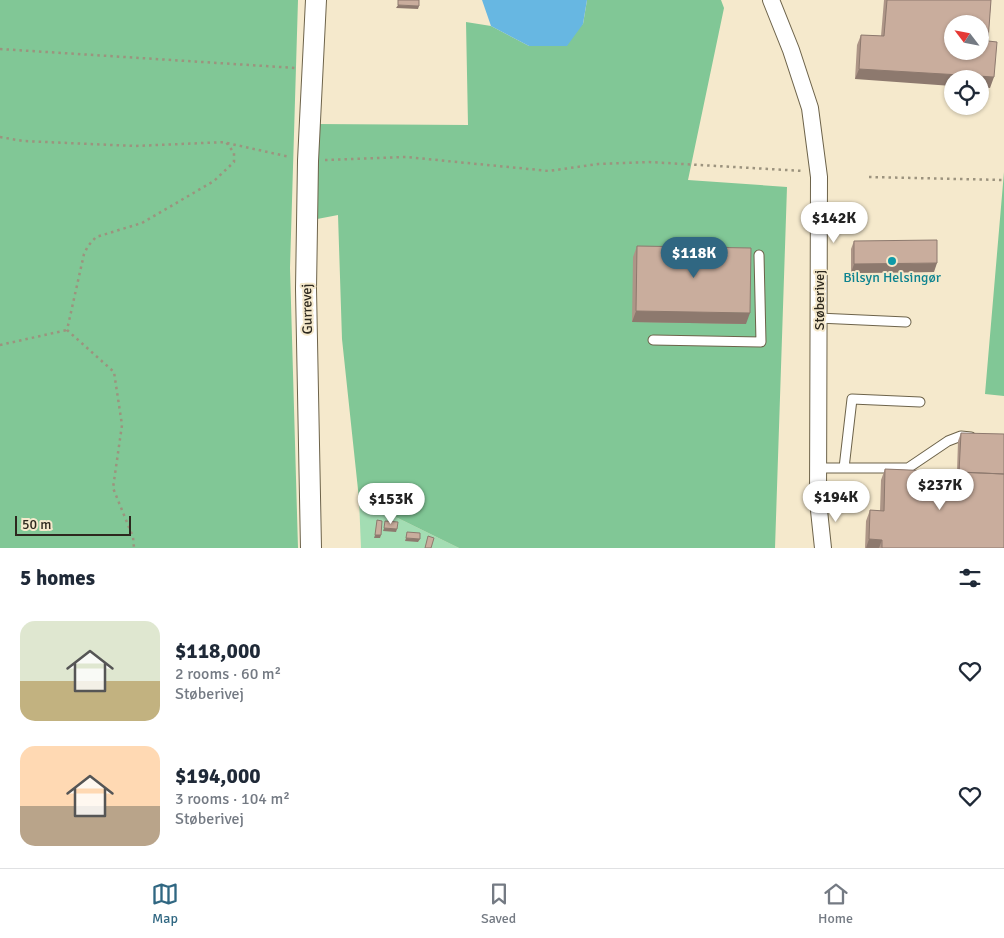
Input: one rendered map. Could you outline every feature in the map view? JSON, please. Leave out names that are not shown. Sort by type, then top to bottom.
[{"type":"street","name":"Gurrevej","points":[[311,548],[306,289],[308,160],[316,0]]},
{"type":"street","name":"Støberivej","points":[[771,0],[792,50],[810,108],[818,170],[818,502],[823,548]]},
{"type":"lane","points":[[653,340],[761,342],[759,255]]},
{"type":"lane","points":[[818,318],[906,322]]},
{"type":"lane","points":[[844,468],[852,399],[920,402]]},
{"type":"lane","points":[[818,468],[908,468],[948,441],[961,436],[978,437]]},
{"type":"path","points":[[0,49],[313,69]]},
{"type":"path","points":[[0,136],[23,141],[135,146],[226,142],[308,160],[406,157],[548,171],[598,164],[649,162],[794,171],[818,170]]},
{"type":"path","points":[[67,330],[88,246],[96,237],[104,233],[142,224],[214,181],[234,162],[234,153],[226,142]]},
{"type":"path","points":[[869,176],[1004,180]]},
{"type":"path","points":[[0,345],[67,330]]},
{"type":"path","points":[[67,330],[114,372],[122,425],[113,488],[133,537],[134,548]]},
{"type":"green space","points":[[0,0],[298,0],[290,268],[298,548],[0,548]]},
{"type":"green space","points":[[587,0],[721,0],[724,8],[688,180],[787,187],[775,548],[459,548],[359,499],[342,339],[338,215],[312,220],[315,124],[468,125],[466,22],[491,26],[529,46],[583,24]]},
{"type":"green space","points":[[1004,172],[1004,396],[985,394]]},
{"type":"green space","points":[[359,499],[459,548],[361,548]]},
{"type":"water","points":[[482,0],[587,0],[583,24],[567,46],[529,46],[491,26]]},
{"type":"building","points":[[398,0],[419,0],[419,6],[398,5]]},
{"type":"building","points":[[887,0],[991,0],[989,27],[989,15],[944,15],[944,60],[989,60],[989,41],[997,42],[994,77],[989,77],[989,70],[944,70],[944,74],[859,69],[861,35],[884,36]]},
{"type":"building","name":"Bilsyn Helsingør","points":[[937,240],[937,263],[854,264],[854,241]]},
{"type":"building","points":[[637,246],[751,248],[750,313],[636,311]]},
{"type":"building","points":[[961,433],[1004,434],[1004,474],[959,472]]},
{"type":"building","points":[[885,469],[1004,474],[1004,548],[882,548],[882,540],[869,539],[870,510],[884,511]]},
{"type":"building","points":[[377,520],[382,521],[381,535],[375,535]]},
{"type":"building","points":[[385,521],[398,522],[397,529],[384,528]]},
{"type":"building","points":[[407,532],[420,533],[420,539],[406,538]]},
{"type":"building","points":[[428,536],[434,538],[431,548],[425,548]]},
{"type":"place","name":"Bilsyn Helsingør","points":[[892,261]]}]
